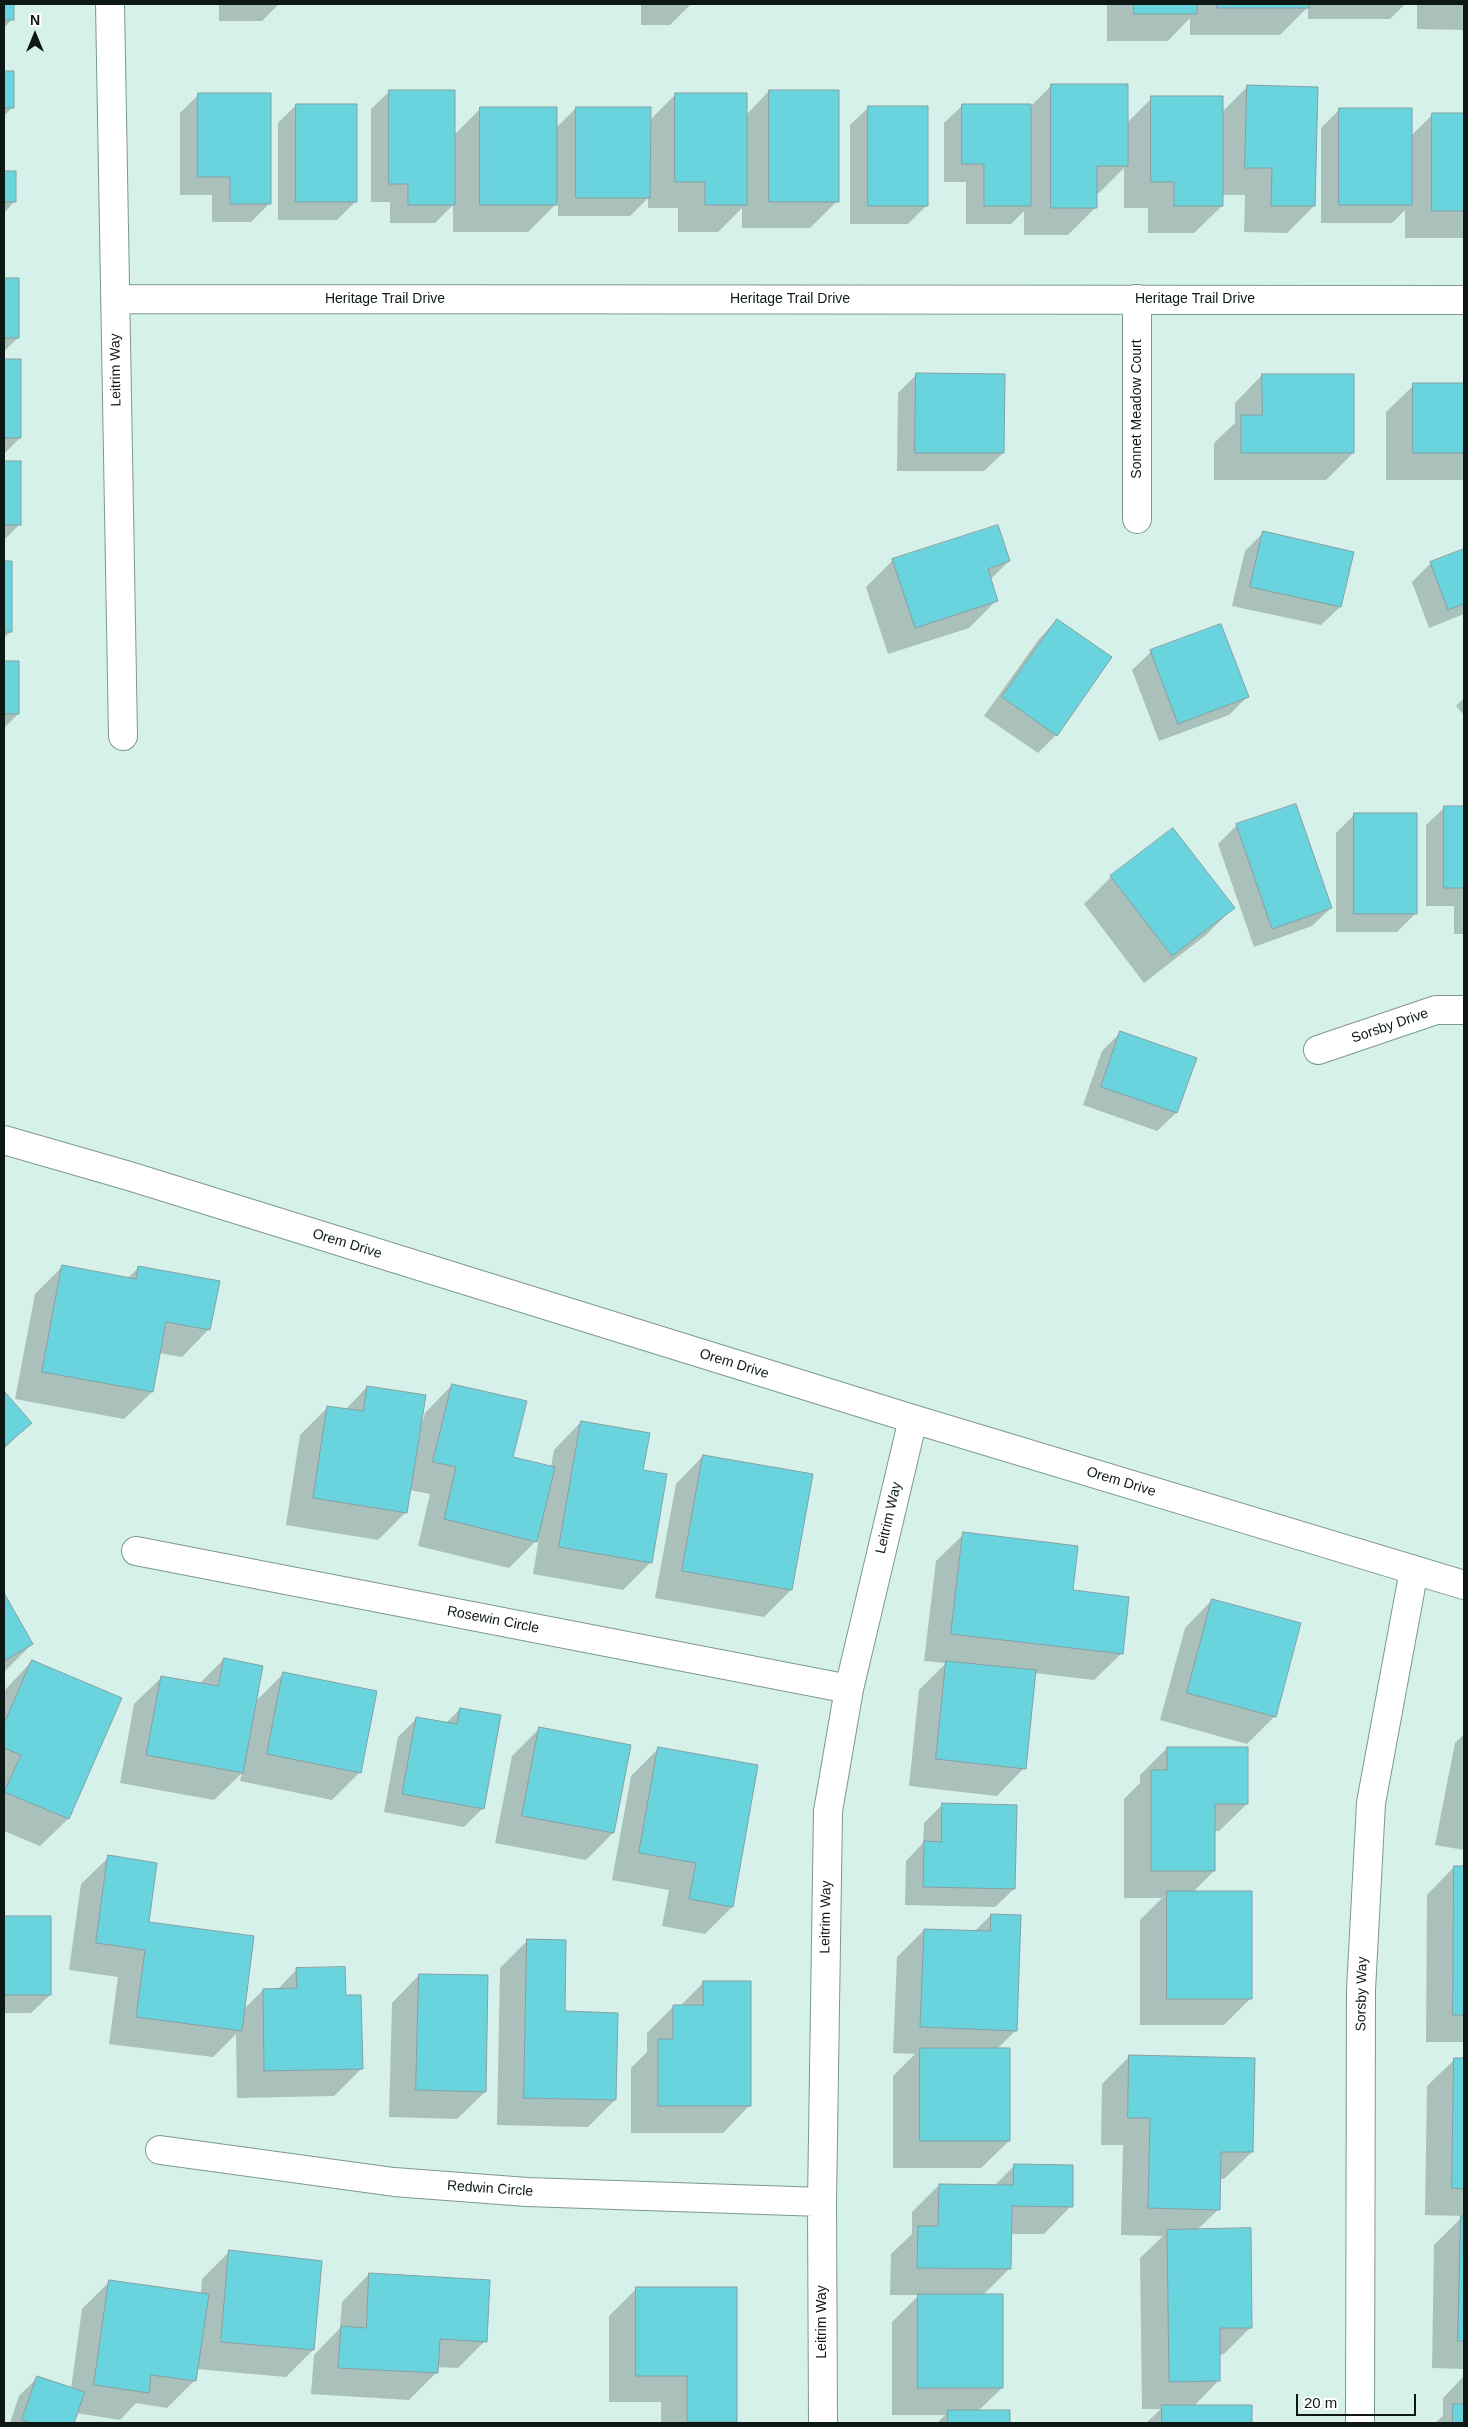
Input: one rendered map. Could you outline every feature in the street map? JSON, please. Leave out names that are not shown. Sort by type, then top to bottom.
[{"type":"street","name":"Leitrim Way","points":[[110,4],[123,736]]},
{"type":"street","name":"Heritage Trail Drive","points":[[115,299],[1464,300]]},
{"type":"street","name":"Sonnet Meadow Court","points":[[1137,299],[1137,519]]},
{"type":"street","name":"Sorsby Drive","points":[[1318,1050],[1436,1010],[1464,1010]]},
{"type":"street","name":"Orem Drive","points":[[4,1140],[138,1179],[913,1419],[1464,1585]]},
{"type":"street","name":"Leitrim Way","points":[[823,2423],[822,2202],[828,1811],[849,1690],[913,1419]]},
{"type":"street","name":"Rosewin Circle","points":[[136,1551],[849,1690]]},
{"type":"street","name":"Sorsby Way","points":[[1360,2423],[1361,1990],[1371,1803],[1414,1570]]},
{"type":"street","name":"Redwin Circle","points":[[160,2150],[394,2182],[527,2192],[822,2202]]},
{"type":"building","points":[[4,4],[14,4],[14,20],[4,20]]},
{"type":"building","points":[[1134,4],[1197,4],[1197,14],[1134,14]]},
{"type":"building","points":[[1217,4],[1309,4],[1309,8],[1217,8]]},
{"type":"building","points":[[4,71],[14,71],[14,108],[4,108]]},
{"type":"building","points":[[1051,84],[1128,84],[1128,166],[1097,166],[1097,208],[1051,208]]},
{"type":"building","points":[[1247,85],[1318,87],[1315,206],[1271,206],[1272,168],[1245,168]]},
{"type":"building","points":[[389,90],[455,90],[455,205],[408,205],[408,184],[389,184]]},
{"type":"building","points":[[769,90],[839,90],[839,202],[769,202]]},
{"type":"building","points":[[198,93],[271,93],[271,204],[230,204],[230,177],[198,177]]},
{"type":"building","points":[[675,93],[747,93],[747,205],[705,205],[705,182],[675,182]]},
{"type":"building","points":[[1151,96],[1223,96],[1223,206],[1174,206],[1174,182],[1151,182]]},
{"type":"building","points":[[296,104],[357,104],[357,202],[296,202]]},
{"type":"building","points":[[962,104],[1031,104],[1031,206],[984,206],[984,164],[962,164]]},
{"type":"building","points":[[868,106],[928,106],[928,206],[868,206]]},
{"type":"building","points":[[480,107],[557,107],[557,205],[480,205]]},
{"type":"building","points":[[576,107],[651,107],[650,198],[576,198]]},
{"type":"building","points":[[1339,108],[1412,108],[1412,205],[1339,205]]},
{"type":"building","points":[[1432,113],[1464,113],[1464,211],[1432,211]]},
{"type":"building","points":[[4,171],[16,171],[16,202],[4,202]]},
{"type":"building","points":[[4,278],[19,278],[19,338],[4,338]]},
{"type":"building","points":[[4,359],[21,359],[21,438],[4,438]]},
{"type":"building","points":[[916,373],[1005,374],[1004,453],[915,453]]},
{"type":"building","points":[[1262,374],[1354,374],[1354,453],[1241,453],[1241,415],[1262,415]]},
{"type":"building","points":[[1413,383],[1464,383],[1464,453],[1413,453]]},
{"type":"building","points":[[4,461],[21,461],[21,525],[4,525]]},
{"type":"building","points":[[998,525],[1010,561],[988,569],[998,601],[915,628],[892,559]]},
{"type":"building","points":[[1263,531],[1354,552],[1341,607],[1250,587]]},
{"type":"building","points":[[1464,549],[1464,604],[1448,610],[1430,562]]},
{"type":"building","points":[[4,561],[12,561],[12,632],[4,632]]},
{"type":"building","points":[[1057,619],[1112,657],[1057,736],[1002,697]]},
{"type":"building","points":[[1221,624],[1249,697],[1178,724],[1150,650]]},
{"type":"building","points":[[4,661],[19,661],[19,714],[4,714]]},
{"type":"building","points":[[1296,804],[1332,908],[1272,929],[1236,824]]},
{"type":"building","points":[[1444,806],[1464,806],[1464,888],[1444,888]]},
{"type":"building","points":[[1354,813],[1417,813],[1417,914],[1354,914]]},
{"type":"building","points":[[1173,828],[1235,908],[1172,956],[1110,876]]},
{"type":"building","points":[[1120,1031],[1197,1058],[1177,1113],[1101,1087]]},
{"type":"building","points":[[62,1265],[136,1279],[138,1266],[220,1281],[210,1330],[166,1322],[153,1392],[42,1372]]},
{"type":"building","points":[[452,1384],[527,1401],[513,1457],[555,1467],[537,1542],[444,1519],[456,1467],[433,1462]]},
{"type":"building","points":[[367,1386],[426,1395],[407,1513],[313,1498],[327,1406],[363,1411]]},
{"type":"building","points":[[4,1391],[32,1423],[4,1447]]},
{"type":"building","points":[[581,1421],[650,1433],[643,1470],[667,1474],[652,1563],[559,1547]]},
{"type":"building","points":[[703,1455],[813,1474],[792,1590],[682,1571]]},
{"type":"building","points":[[963,1532],[1078,1546],[1073,1590],[1129,1597],[1123,1654],[951,1634]]},
{"type":"building","points":[[4,1593],[33,1644],[4,1661]]},
{"type":"building","points":[[1212,1599],[1301,1623],[1276,1717],[1187,1693]]},
{"type":"building","points":[[224,1658],[263,1666],[243,1773],[146,1755],[161,1676],[218,1686]]},
{"type":"building","points":[[32,1660],[122,1698],[69,1819],[4,1792],[21,1755],[4,1748],[4,1724]]},
{"type":"building","points":[[946,1661],[1036,1670],[1026,1769],[936,1759]]},
{"type":"building","points":[[283,1672],[377,1691],[361,1773],[267,1754]]},
{"type":"building","points":[[460,1708],[501,1715],[484,1809],[402,1794],[416,1717],[457,1724]]},
{"type":"building","points":[[539,1727],[631,1745],[614,1833],[522,1816]]},
{"type":"building","points":[[658,1747],[758,1765],[733,1907],[689,1899],[696,1863],[639,1853]]},
{"type":"building","points":[[1167,1747],[1248,1747],[1248,1804],[1215,1804],[1215,1871],[1151,1871],[1151,1770],[1167,1770]]},
{"type":"building","points":[[942,1803],[1017,1805],[1015,1889],[923,1887],[924,1841],[941,1842]]},
{"type":"building","points":[[108,1855],[157,1863],[149,1922],[254,1936],[242,2031],[136,2017],[145,1950],[96,1943]]},
{"type":"building","points":[[1454,1866],[1464,1866],[1464,2015],[1453,2015]]},
{"type":"building","points":[[1167,1891],[1252,1891],[1252,1999],[1167,1999]]},
{"type":"building","points":[[991,1914],[1021,1915],[1017,2031],[920,2027],[924,1929],[990,1931]]},
{"type":"building","points":[[4,1916],[51,1916],[51,1995],[4,1995]]},
{"type":"building","points":[[527,1939],[566,1940],[565,2011],[618,2013],[616,2100],[524,2098]]},
{"type":"building","points":[[345,1967],[346,1995],[361,1995],[363,2069],[264,2071],[263,1989],[297,1988],[296,1968]]},
{"type":"building","points":[[419,1974],[488,1975],[486,2092],[416,2090]]},
{"type":"building","points":[[703,1981],[751,1981],[751,2106],[658,2106],[658,2039],[673,2039],[673,2005],[703,2005]]},
{"type":"building","points":[[920,2048],[1010,2048],[1010,2141],[920,2141]]},
{"type":"building","points":[[1129,2055],[1255,2058],[1253,2152],[1221,2152],[1220,2210],[1148,2208],[1150,2118],[1128,2118]]},
{"type":"building","points":[[1454,2058],[1464,2058],[1464,2189],[1452,2188]]},
{"type":"building","points":[[1014,2164],[1073,2165],[1073,2207],[1012,2206],[1011,2269],[917,2268],[918,2226],[938,2226],[939,2184],[1013,2185]]},
{"type":"building","points":[[1461,2216],[1464,2216],[1464,2341],[1458,2341]]},
{"type":"building","points":[[1251,2228],[1252,2328],[1220,2328],[1220,2381],[1169,2382],[1167,2230]]},
{"type":"building","points":[[229,2250],[322,2261],[314,2350],[221,2342]]},
{"type":"building","points":[[369,2273],[490,2280],[487,2342],[440,2339],[438,2373],[338,2368],[341,2326],[366,2328]]},
{"type":"building","points":[[109,2280],[209,2294],[196,2381],[151,2375],[149,2393],[94,2385]]},
{"type":"building","points":[[636,2287],[737,2287],[737,2422],[687,2422],[687,2376],[636,2376]]},
{"type":"building","points":[[918,2294],[1003,2294],[1003,2388],[918,2388]]},
{"type":"building","points":[[37,2376],[85,2392],[74,2423],[32,2423],[22,2420]]},
{"type":"building","points":[[1453,2404],[1464,2404],[1464,2423],[1453,2423]]},
{"type":"building","points":[[1162,2405],[1252,2405],[1252,2423],[1162,2423]]},
{"type":"building","points":[[948,2410],[1010,2410],[1010,2423],[948,2423]]}]
